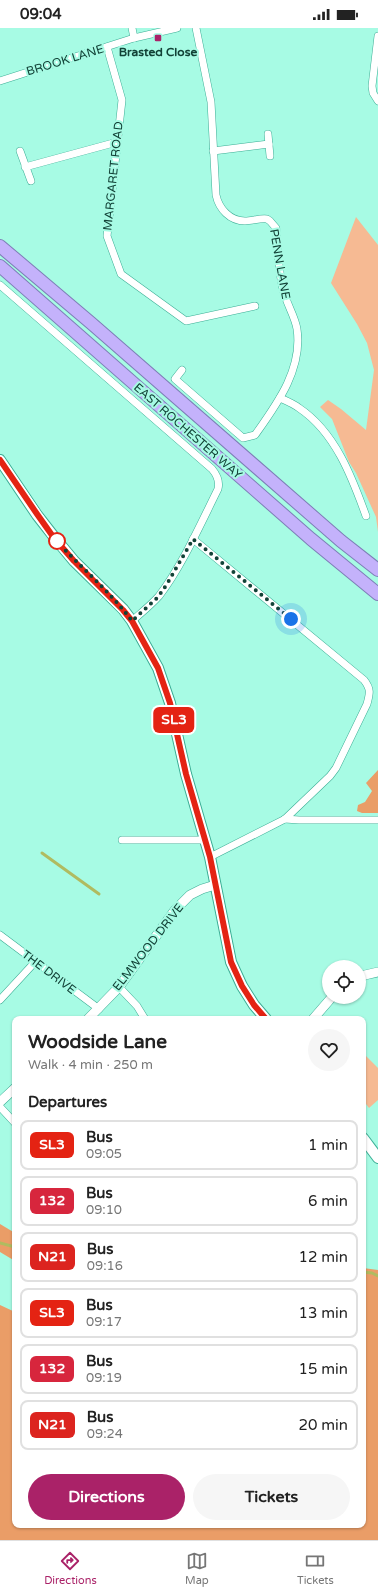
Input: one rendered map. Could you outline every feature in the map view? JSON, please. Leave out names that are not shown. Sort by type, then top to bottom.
[{"type":"highway","points":[[0,237],[32,274]]},
{"type":"highway","points":[[0,246],[32,274]]},
{"type":"highway","name":"EAST ROCHESTER WAY","points":[[0,266],[311,539],[378,594]]},
{"type":"highway","name":"EAST ROCHESTER WAY","points":[[32,274],[91,323],[341,541],[378,570]]},
{"type":"main road","points":[[0,460],[54,538],[74,561],[119,605],[132,621],[158,668],[165,684],[186,774],[206,840],[231,962],[242,986],[254,1005],[263,1016]]},
{"type":"main road","points":[[366,1142],[378,1158]]},
{"type":"street","points":[[132,28],[134,38]]},
{"type":"street","name":"BROOK LANE","points":[[0,81],[134,38],[177,28]]},
{"type":"street","points":[[196,28],[211,102],[214,151],[269,144]]},
{"type":"street","points":[[378,36],[372,86],[373,93],[378,101]]},
{"type":"street","name":"MARGARET ROAD","points":[[107,47],[122,100],[107,236],[122,274],[186,321],[255,306]]},
{"type":"street","points":[[268,134],[270,156]]},
{"type":"street","points":[[25,167],[117,142]]},
{"type":"street","points":[[20,151],[31,181]]},
{"type":"street","name":"PENN LANE","points":[[182,370],[175,379],[243,438],[255,435],[280,398],[289,380],[298,353],[297,328],[282,288],[276,228],[267,219],[239,220],[226,213],[221,208],[216,195],[214,151]]},
{"type":"street","points":[[0,285],[215,473],[219,481],[218,489],[193,539],[167,584],[158,597],[132,621]]},
{"type":"street","points":[[280,398],[300,408],[322,428],[330,439],[352,479],[366,516]]},
{"type":"street","points":[[193,539],[364,680],[369,686],[370,693],[367,704],[336,768],[330,776],[285,818],[210,857]]},
{"type":"street","points":[[285,818],[299,820],[378,820]]},
{"type":"street","points":[[122,840],[206,840]]},
{"type":"street","name":"ELMWOOD DRIVE","points":[[91,1016],[120,987],[175,910],[190,895],[215,885]]},
{"type":"street","name":"THE DRIVE","points":[[0,936],[99,1009]]},
{"type":"street","points":[[0,1000],[35,962]]},
{"type":"street","points":[[366,975],[378,972]]},
{"type":"street","points":[[120,987],[137,1006],[143,1016]]},
{"type":"street","points":[[316,1016],[326,1004]]},
{"type":"street","points":[[0,1102],[12,1091]]},
{"type":"street","points":[[0,1107],[12,1120]]},
{"type":"shaded area","points":[[356,217],[378,245],[378,532],[376,517],[356,473],[349,462],[332,419],[320,407],[328,400],[366,430],[374,370],[367,343],[357,324],[331,283]]},
{"type":"shaded area","points":[[378,770],[378,813],[362,813],[357,811],[358,805],[365,802],[372,791],[366,783]]},
{"type":"shaded area","points":[[366,1056],[378,1068],[378,1100],[369,1108],[366,1104]]},
{"type":"shaded area","points":[[0,1224],[12,1231],[12,1259],[0,1252]]},
{"type":"shaded area","points":[[366,1268],[378,1270],[378,1540],[0,1540],[0,1305],[12,1311],[12,1528],[366,1528]]},
{"type":"waterway","points":[[42,853],[99,894]]},
{"type":"waterway","points":[[0,1243],[12,1246]]},
{"type":"waterway","points":[[366,1272],[378,1276]]},
{"type":"bus line","name":"SL3","points":[[0,460],[54,538],[74,561],[112,597],[132,621],[158,668],[165,684],[186,774],[206,840],[231,962],[242,986],[254,1005],[263,1016]]},
{"type":"place","name":"Brasted Close","points":[[158,38]]},
{"type":"route","points":[[57,541],[54,538],[74,561],[119,605],[132,621],[158,597],[193,539],[291,619]]}]
